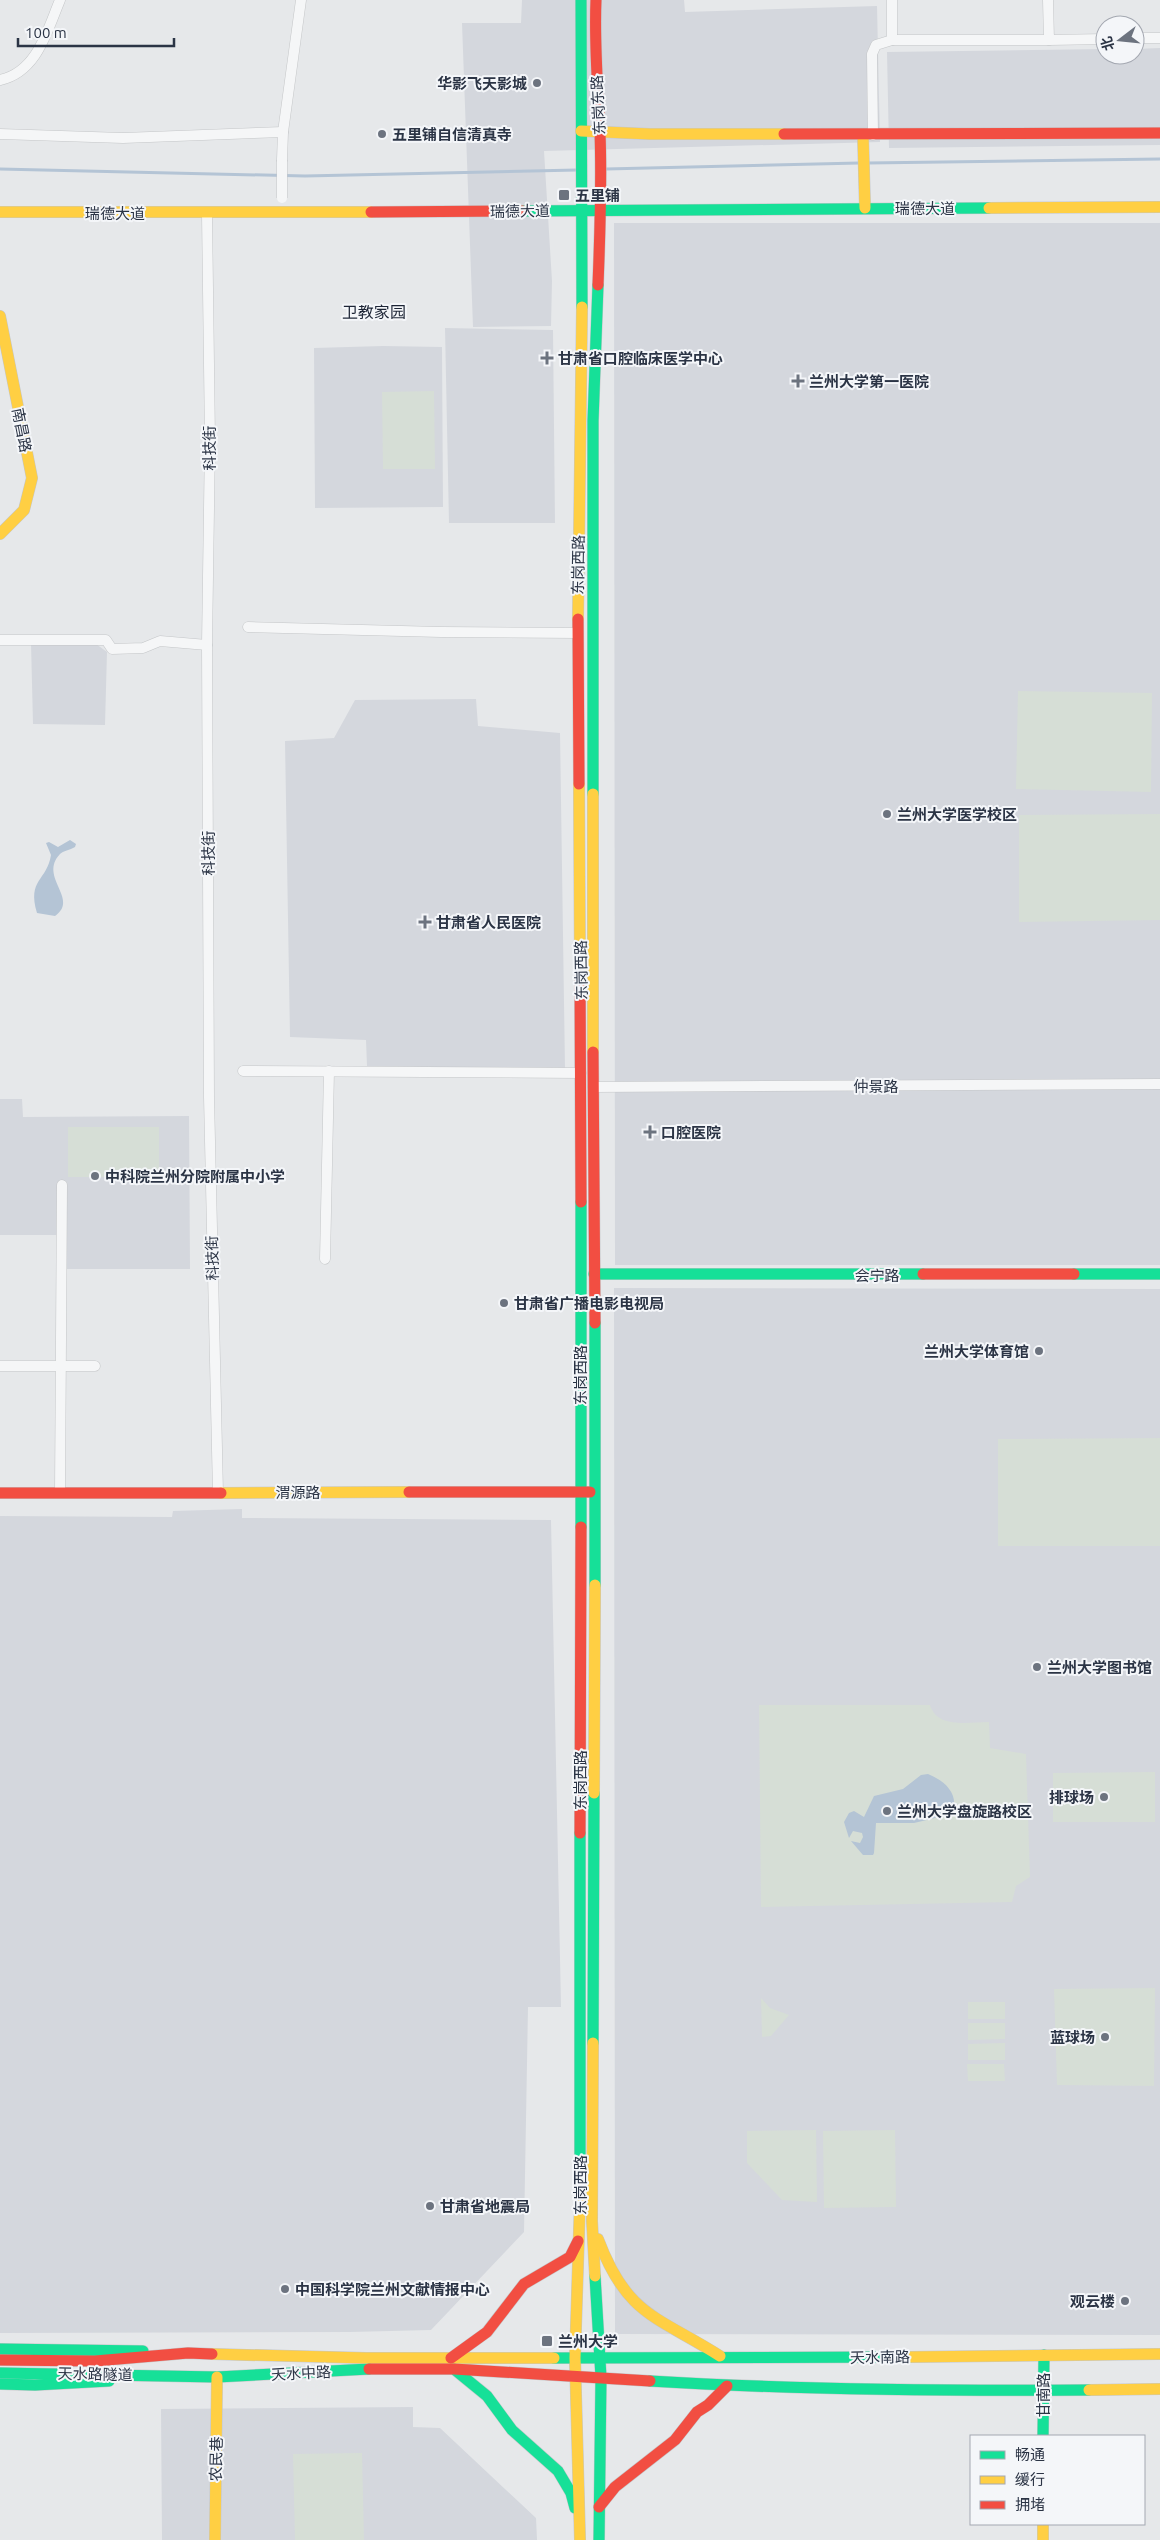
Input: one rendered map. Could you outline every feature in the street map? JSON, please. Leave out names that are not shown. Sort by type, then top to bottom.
[{"type":"main road","name":"东岗东路","points":[[581,0],[583,209]]},
{"type":"main road","name":"东岗东路","points":[[596,0],[594,38],[600,132],[601,210]]},
{"type":"main road","points":[[581,131],[868,135],[1160,133]]},
{"type":"main road","points":[[865,208],[863,149],[868,135]]},
{"type":"main road","name":"瑞德大道","points":[[0,212],[281,214],[583,209],[1160,207]]},
{"type":"main road","name":"东岗西路","points":[[580,2540],[575,2358],[580,2228],[579,1492],[581,1073],[578,633],[583,209]]},
{"type":"main road","name":"东岗西路","points":[[599,2540],[601,2377],[592,2221],[596,1492],[593,1087],[593,422],[601,210]]},
{"type":"main road","name":"南昌路","points":[[0,316],[32,478],[24,510],[0,534]]},
{"type":"main road","name":"会宁路","points":[[594,1274],[1160,1274]]},
{"type":"main road","name":"渭源路","points":[[0,1493],[596,1492]]},
{"type":"main road","points":[[592,2221],[612,2274],[628,2296],[652,2318],[703,2344],[720,2356]]},
{"type":"main road","points":[[451,2358],[487,2332],[524,2284],[570,2257],[578,2243],[580,2228]]},
{"type":"main road","name":"天水中路","points":[[0,2349],[35,2348],[451,2358],[600,2357]]},
{"type":"main road","name":"天水路隧道","points":[[0,2360],[95,2361],[188,2353]]},
{"type":"main road","name":"天水南路","points":[[600,2357],[720,2356],[801,2358],[1160,2354]]},
{"type":"main road","name":"甘南路","points":[[1043,2435],[1044,2355]]},
{"type":"main road","name":"天水中路","points":[[0,2384],[36,2385],[366,2369],[454,2369],[576,2378],[601,2377]]},
{"type":"main road","points":[[454,2369],[486,2395],[509,2427],[525,2444],[557,2467],[564,2476],[574,2502],[580,2540]]},
{"type":"main road","name":"天水路隧道","points":[[0,2373],[95,2373],[191,2377]]},
{"type":"main road","name":"农民巷","points":[[215,2540],[218,2377]]},
{"type":"main road","name":"天水南路","points":[[601,2377],[727,2386],[929,2391],[1160,2389]]},
{"type":"main road","points":[[599,2507],[615,2487],[660,2454],[675,2440],[697,2412],[708,2405],[727,2386]]},
{"type":"main road","points":[[1043,2525],[1043,2540]]},
{"type":"street","points":[[0,80],[21,72],[28,65],[42,44],[60,0]]},
{"type":"street","points":[[281,214],[282,132],[301,0]]},
{"type":"street","points":[[892,0],[892,40]]},
{"type":"street","points":[[1048,0],[1048,40]]},
{"type":"street","points":[[1145,38],[1160,38]]},
{"type":"street","points":[[868,135],[872,54],[876,45],[892,40],[1095,39]]},
{"type":"street","points":[[0,134],[123,138],[282,132]]},
{"type":"street","name":"科技街","points":[[207,214],[210,440],[206,645],[209,1097],[218,1492]]},
{"type":"street","points":[[248,627],[578,633]]},
{"type":"street","points":[[0,640],[106,640],[112,649],[143,648],[160,641],[206,645]]},
{"type":"street","points":[[243,1071],[581,1073]]},
{"type":"street","points":[[324,1259],[329,1072]]},
{"type":"street","name":"仲景路","points":[[593,1087],[1160,1084]]},
{"type":"street","points":[[60,1493],[62,1185]]},
{"type":"street","points":[[0,1366],[95,1366]]},
{"type":"shaded area","points":[[522,0],[684,0],[685,12],[877,6],[880,142],[544,151],[552,281],[551,326],[473,327],[462,23],[521,23]]},
{"type":"shaded area","points":[[1160,48],[1160,145],[889,148],[887,52],[1095,49],[1095,65],[1145,65],[1145,49]]},
{"type":"shaded area","name":"兰州大学医学校区","points":[[614,223],[1160,223],[1160,1265],[615,1265]]},
{"type":"shaded area","points":[[445,328],[553,330],[555,523],[449,523]]},
{"type":"shaded area","points":[[442,347],[443,507],[315,508],[314,348]]},
{"type":"shaded area","points":[[434,391],[435,469],[383,469],[382,392]]},
{"type":"shaded area","points":[[31,643],[96,644],[107,652],[105,725],[33,724]]},
{"type":"shaded area","points":[[1018,691],[1152,693],[1151,792],[1016,789]]},
{"type":"shaded area","name":"甘肃省人民医院","points":[[476,699],[478,726],[560,733],[565,1069],[367,1066],[366,1040],[290,1037],[285,741],[334,738],[355,700]]},
{"type":"shaded area","points":[[1160,814],[1160,920],[1019,922],[1019,815]]},
{"type":"shaded area","name":"中科院兰州分院附属中小学","points":[[0,1099],[22,1099],[23,1117],[189,1116],[190,1269],[66,1269],[65,1235],[0,1235]]},
{"type":"shaded area","points":[[68,1127],[159,1127],[159,1177],[68,1177]]},
{"type":"shaded area","name":"兰州大学盘旋路校区","points":[[614,1288],[1160,1289],[1160,2335],[615,2334]]},
{"type":"shaded area","points":[[1160,1438],[1160,1546],[998,1546],[998,1439]]},
{"type":"shaded area","points":[[242,1509],[242,1518],[551,1520],[561,2007],[528,2007],[524,2232],[431,2330],[0,2333],[0,1516],[172,1517],[173,1511]]},
{"type":"shaded area","points":[[759,1705],[930,1705],[939,1718],[946,1721],[963,1723],[989,1722],[990,1748],[1026,1754],[1030,1877],[1016,1886],[1012,1902],[761,1907]]},
{"type":"shaded area","name":"排球场","points":[[1155,1772],[1155,1822],[1053,1822],[1053,1773]]},
{"type":"shaded area","name":"蓝球场","points":[[1155,1988],[1154,2086],[1057,2085],[1054,1989]]},
{"type":"shaded area","points":[[761,1998],[770,2008],[789,2015],[771,2036],[762,2037]]},
{"type":"shaded area","points":[[968,2002],[1005,2002],[1005,2019],[968,2019]]},
{"type":"shaded area","points":[[968,2023],[1005,2023],[1005,2039],[968,2040]]},
{"type":"shaded area","points":[[1005,2043],[1005,2060],[968,2060],[968,2044]]},
{"type":"shaded area","points":[[967,2064],[1004,2064],[1005,2081],[968,2081]]},
{"type":"shaded area","points":[[816,2130],[817,2202],[782,2200],[747,2163],[747,2131]]},
{"type":"shaded area","points":[[895,2130],[896,2207],[824,2208],[823,2131]]},
{"type":"shaded area","points":[[413,2407],[413,2427],[440,2428],[536,2518],[537,2540],[162,2540],[161,2409]]},
{"type":"shaded area","points":[[362,2453],[364,2540],[295,2540],[293,2454]]},
{"type":"water","points":[[70,840],[76,844],[75,847],[60,854],[54,863],[55,879],[62,895],[61,909],[55,916],[37,913],[34,893],[49,864],[51,855],[46,843],[49,842],[58,847]]},
{"type":"water","points":[[928,1774],[945,1784],[952,1794],[954,1807],[952,1814],[914,1823],[876,1823],[874,1853],[873,1855],[863,1855],[851,1841],[860,1843],[863,1837],[862,1833],[853,1831],[849,1838],[844,1822],[849,1813],[854,1811],[864,1817],[874,1796],[903,1789],[921,1775]]},
{"type":"waterway","points":[[868,163],[1160,159]]},
{"type":"waterway","points":[[606,169],[859,163]]},
{"type":"waterway","points":[[0,169],[305,176],[577,170]]},
{"type":"traffic: fast","points":[[581,0],[582,307]]},
{"type":"traffic: fast","points":[[523,211],[989,208]]},
{"type":"traffic: fast","points":[[593,794],[593,421],[598,285]]},
{"type":"traffic: fast","points":[[581,1202],[581,1527]]},
{"type":"traffic: fast","points":[[594,1274],[923,1274]]},
{"type":"traffic: fast","points":[[1074,1274],[1160,1274]]},
{"type":"traffic: fast","points":[[595,1323],[595,1585]]},
{"type":"traffic: fast","points":[[593,2043],[594,1793]]},
{"type":"traffic: fast","points":[[580,1833],[580,2200]]},
{"type":"traffic: fast","points":[[595,2276],[601,2377],[599,2540]]},
{"type":"traffic: fast","points":[[0,2349],[143,2351]]},
{"type":"traffic: fast","points":[[1043,2435],[1044,2355]]},
{"type":"traffic: fast","points":[[554,2358],[909,2357]]},
{"type":"traffic: fast","points":[[0,2373],[217,2377],[369,2369]]},
{"type":"traffic: fast","points":[[454,2369],[487,2396],[512,2430],[558,2471],[571,2493],[575,2508]]},
{"type":"traffic: fast","points":[[0,2384],[35,2385],[109,2381]]},
{"type":"traffic: fast","points":[[650,2381],[869,2389],[1089,2390]]},
{"type":"traffic: slow","points":[[581,131],[650,134],[784,134]]},
{"type":"traffic: slow","points":[[863,135],[865,208]]},
{"type":"traffic: slow","points":[[989,208],[1160,207]]},
{"type":"traffic: slow","points":[[0,212],[371,212]]},
{"type":"traffic: slow","points":[[578,619],[582,307]]},
{"type":"traffic: slow","points":[[0,316],[32,478],[24,510],[0,534]]},
{"type":"traffic: slow","points":[[579,784],[580,974]]},
{"type":"traffic: slow","points":[[593,794],[593,1052]]},
{"type":"traffic: slow","points":[[221,1493],[409,1492]]},
{"type":"traffic: slow","points":[[594,1793],[595,1585]]},
{"type":"traffic: slow","points":[[593,2043],[592,2221],[595,2276]]},
{"type":"traffic: slow","points":[[580,2200],[575,2358],[580,2540]]},
{"type":"traffic: slow","points":[[598,2239],[620,2284],[633,2299],[661,2322],[720,2356]]},
{"type":"traffic: slow","points":[[212,2354],[366,2358],[554,2358]]},
{"type":"traffic: slow","points":[[909,2357],[1160,2354]]},
{"type":"traffic: slow","points":[[215,2540],[217,2377]]},
{"type":"traffic: slow","points":[[1089,2390],[1160,2389]]},
{"type":"traffic: slow","points":[[1043,2525],[1043,2540]]},
{"type":"traffic: jam","points":[[596,0],[601,171],[598,285]]},
{"type":"traffic: jam","points":[[784,134],[1160,133]]},
{"type":"traffic: jam","points":[[371,212],[523,211]]},
{"type":"traffic: jam","points":[[578,619],[579,784]]},
{"type":"traffic: jam","points":[[580,974],[581,1202]]},
{"type":"traffic: jam","points":[[593,1052],[595,1323]]},
{"type":"traffic: jam","points":[[923,1274],[1074,1274]]},
{"type":"traffic: jam","points":[[409,1492],[590,1492]]},
{"type":"traffic: jam","points":[[0,1493],[221,1493]]},
{"type":"traffic: jam","points":[[580,1833],[581,1527]]},
{"type":"traffic: jam","points":[[451,2358],[487,2332],[524,2284],[570,2257],[578,2241]]},
{"type":"traffic: jam","points":[[0,2360],[95,2361],[188,2353],[212,2354]]},
{"type":"traffic: jam","points":[[369,2369],[454,2369],[650,2381]]},
{"type":"traffic: jam","points":[[599,2507],[615,2487],[675,2440],[697,2412],[708,2405],[727,2386]]},
{"type":"place","name":"华影飞天影城","points":[[537,83]]},
{"type":"place","name":"五里铺自信清真寺","points":[[382,134]]},
{"type":"place","name":"五里铺","points":[[564,195]]},
{"type":"place","name":"甘肃省口腔临床医学中心","points":[[547,358]]},
{"type":"place","name":"兰州大学第一医院","points":[[798,381]]},
{"type":"place","name":"兰州大学医学校区","points":[[887,814]]},
{"type":"place","name":"甘肃省人民医院","points":[[425,922]]},
{"type":"place","name":"口腔医院","points":[[650,1132]]},
{"type":"place","name":"中科院兰州分院附属中小学","points":[[95,1176]]},
{"type":"place","name":"甘肃省广播电影电视局","points":[[504,1303]]},
{"type":"place","name":"兰州大学体育馆","points":[[1039,1351]]},
{"type":"place","name":"兰州大学图书馆","points":[[1037,1667]]},
{"type":"place","name":"排球场","points":[[1104,1797]]},
{"type":"place","name":"兰州大学盘旋路校区","points":[[887,1811]]},
{"type":"place","name":"蓝球场","points":[[1105,2037]]},
{"type":"place","name":"甘肃省地震局","points":[[430,2206]]},
{"type":"place","name":"中国科学院兰州文献情报中心","points":[[285,2289]]},
{"type":"place","name":"观云楼","points":[[1125,2301]]},
{"type":"place","name":"兰州大学","points":[[547,2341]]},
{"type":"district","name":"卫教家园","points":[[374,312]]}]
